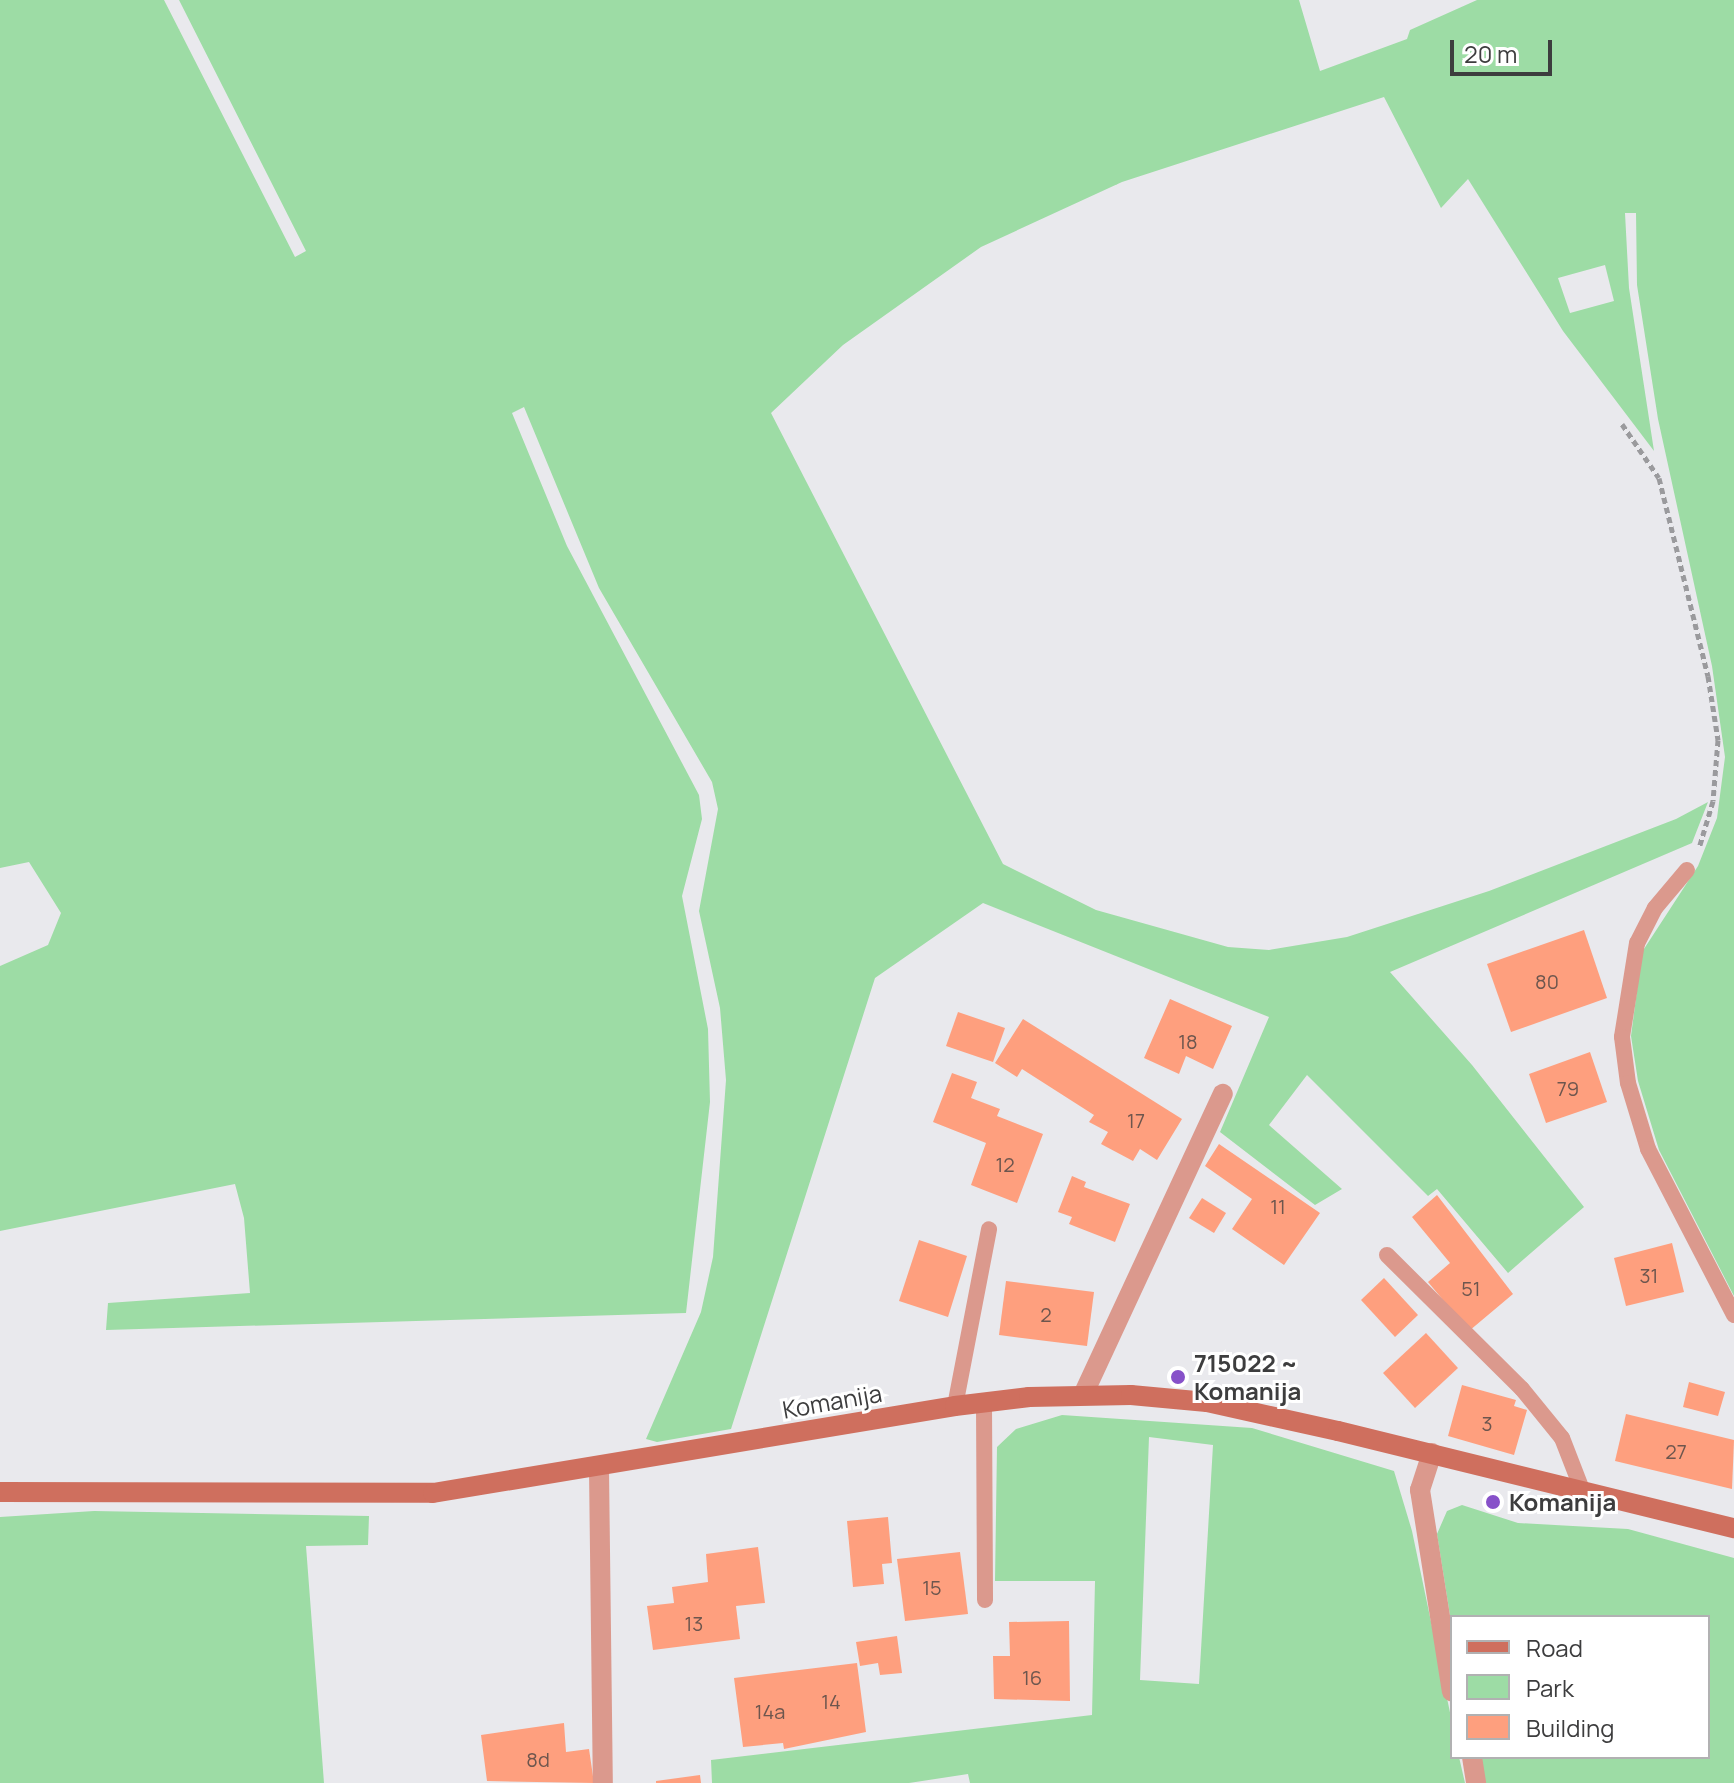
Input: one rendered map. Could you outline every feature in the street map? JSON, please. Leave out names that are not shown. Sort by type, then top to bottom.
[{"type":"street","points":[[1083,1395],[1223,1094]]},
{"type":"street","name":"Komanija","points":[[0,1492],[433,1493],[599,1469],[955,1406],[1083,1395],[1207,1402],[1581,1487],[1734,1528]]},
{"type":"street","points":[[1432,1453],[1420,1490],[1450,1678]]},
{"type":"street","points":[[599,1469],[603,1783]]},
{"type":"street","points":[[1472,1759],[1476,1783]]},
{"type":"lane","points":[[1687,870],[1655,908],[1637,943],[1622,1037],[1628,1083],[1648,1149],[1734,1315]]},
{"type":"lane","points":[[955,1406],[989,1229]]},
{"type":"lane","points":[[1387,1255],[1522,1389],[1562,1438],[1581,1487]]},
{"type":"lane","points":[[984,1404],[985,1600]]},
{"type":"path","points":[[1622,424],[1659,478],[1708,676],[1718,740],[1713,801],[1687,870]]},
{"type":"green space","points":[[0,0],[164,0],[295,257],[306,251],[179,0],[1299,0],[1320,71],[1407,39],[1410,30],[1477,0],[1734,0],[1734,1296],[1659,1150],[1638,1081],[1631,1036],[1642,952],[1698,866],[1717,818],[1725,757],[1712,666],[1658,419],[1637,285],[1636,213],[1625,213],[1629,288],[1654,451],[1563,331],[1468,179],[1441,208],[1384,97],[1122,182],[981,247],[843,345],[771,413],[1003,864],[1096,910],[1228,947],[1269,950],[1347,937],[1489,891],[1676,819],[1708,802],[1692,843],[1390,972],[1472,1065],[1584,1207],[1508,1273],[1437,1189],[1428,1196],[1307,1075],[1269,1125],[1342,1189],[1315,1205],[1220,1132],[1269,1017],[983,903],[875,978],[731,1429],[657,1442],[646,1439],[701,1312],[713,1257],[726,1080],[720,1008],[699,911],[718,809],[712,782],[599,588],[524,407],[512,413],[567,546],[699,795],[702,819],[682,896],[708,1029],[710,1102],[686,1313],[106,1330],[108,1303],[250,1293],[244,1218],[235,1184],[0,1231],[0,966],[48,945],[61,913],[29,862],[0,868]],"holes":[[[1605,265],[1614,301],[1570,313],[1558,278]]]},
{"type":"green space","points":[[1062,1415],[1252,1428],[1394,1471],[1412,1531],[1450,1712],[1450,1759],[1459,1759],[1465,1783],[970,1783],[968,1774],[909,1783],[712,1783],[711,1760],[1092,1715],[1095,1581],[995,1581],[997,1447],[1016,1429]],"holes":[[[1149,1437],[1213,1445],[1199,1684],[1140,1680]]]},
{"type":"green space","points":[[1462,1505],[1518,1523],[1628,1529],[1734,1558],[1734,1783],[1482,1783],[1480,1759],[1710,1759],[1710,1615],[1450,1615],[1437,1534],[1447,1511]]},
{"type":"green space","points":[[94,1511],[369,1516],[368,1545],[306,1546],[324,1783],[0,1783],[0,1517]]},
{"type":"building","points":[[1584,930],[1607,998],[1511,1032],[1487,964]]},
{"type":"building","points":[[1170,999],[1232,1026],[1213,1069],[1186,1056],[1179,1074],[1144,1058]]},
{"type":"building","points":[[958,1012],[1005,1028],[993,1062],[946,1046]]},
{"type":"building","points":[[1023,1019],[1182,1119],[1157,1160],[1140,1149],[1133,1161],[1101,1144],[1108,1132],[1089,1122],[1094,1115],[1022,1069],[1017,1077],[995,1063]]},
{"type":"building","points":[[1590,1052],[1607,1102],[1546,1123],[1529,1074]]},
{"type":"building","points":[[952,1073],[977,1082],[971,1098],[1000,1109],[997,1116],[1043,1134],[1017,1203],[971,1185],[986,1143],[933,1122]]},
{"type":"building","points":[[1219,1144],[1320,1213],[1284,1265],[1232,1229],[1252,1199],[1205,1166]]},
{"type":"building","points":[[1072,1176],[1086,1182],[1084,1187],[1130,1204],[1115,1242],[1069,1224],[1072,1217],[1058,1212]]},
{"type":"building","points":[[1437,1195],[1513,1294],[1469,1331],[1428,1282],[1450,1263],[1412,1217]]},
{"type":"building","points":[[1202,1198],[1226,1213],[1214,1233],[1189,1218]]},
{"type":"building","points":[[919,1240],[967,1256],[948,1317],[899,1301]]},
{"type":"building","points":[[1672,1243],[1684,1292],[1626,1306],[1614,1258]]},
{"type":"building","points":[[1384,1278],[1418,1315],[1395,1337],[1361,1300]]},
{"type":"building","points":[[1006,1281],[1094,1292],[1087,1346],[999,1335]]},
{"type":"building","points":[[1426,1333],[1458,1368],[1415,1408],[1383,1373]]},
{"type":"building","points":[[1689,1382],[1725,1392],[1718,1416],[1683,1407]]},
{"type":"building","points":[[1462,1385],[1516,1400],[1514,1406],[1527,1410],[1514,1455],[1448,1436]]},
{"type":"building","points":[[1626,1414],[1734,1440],[1732,1489],[1615,1461]]},
{"type":"building","points":[[888,1517],[892,1563],[882,1564],[884,1584],[853,1587],[847,1521]]},
{"type":"building","points":[[758,1547],[765,1603],[736,1606],[740,1639],[653,1650],[647,1606],[674,1603],[672,1587],[708,1582],[706,1554]]},
{"type":"building","points":[[960,1552],[968,1614],[905,1621],[897,1559]]},
{"type":"building","points":[[1069,1621],[1070,1701],[994,1699],[993,1656],[1010,1656],[1009,1622]]},
{"type":"building","points":[[897,1636],[902,1673],[880,1675],[878,1663],[860,1666],[856,1642]]},
{"type":"building","points":[[857,1663],[866,1732],[784,1749],[783,1743],[743,1747],[734,1678]]},
{"type":"building","points":[[564,1723],[566,1752],[589,1749],[594,1783],[487,1781],[481,1735]]},
{"type":"building","points":[[700,1775],[701,1783],[656,1783],[656,1781]]},
{"type":"place","name":"715022 ~ Komanija","points":[[1178,1377]]},
{"type":"place","name":"Komanija","points":[[1493,1502]]}]
